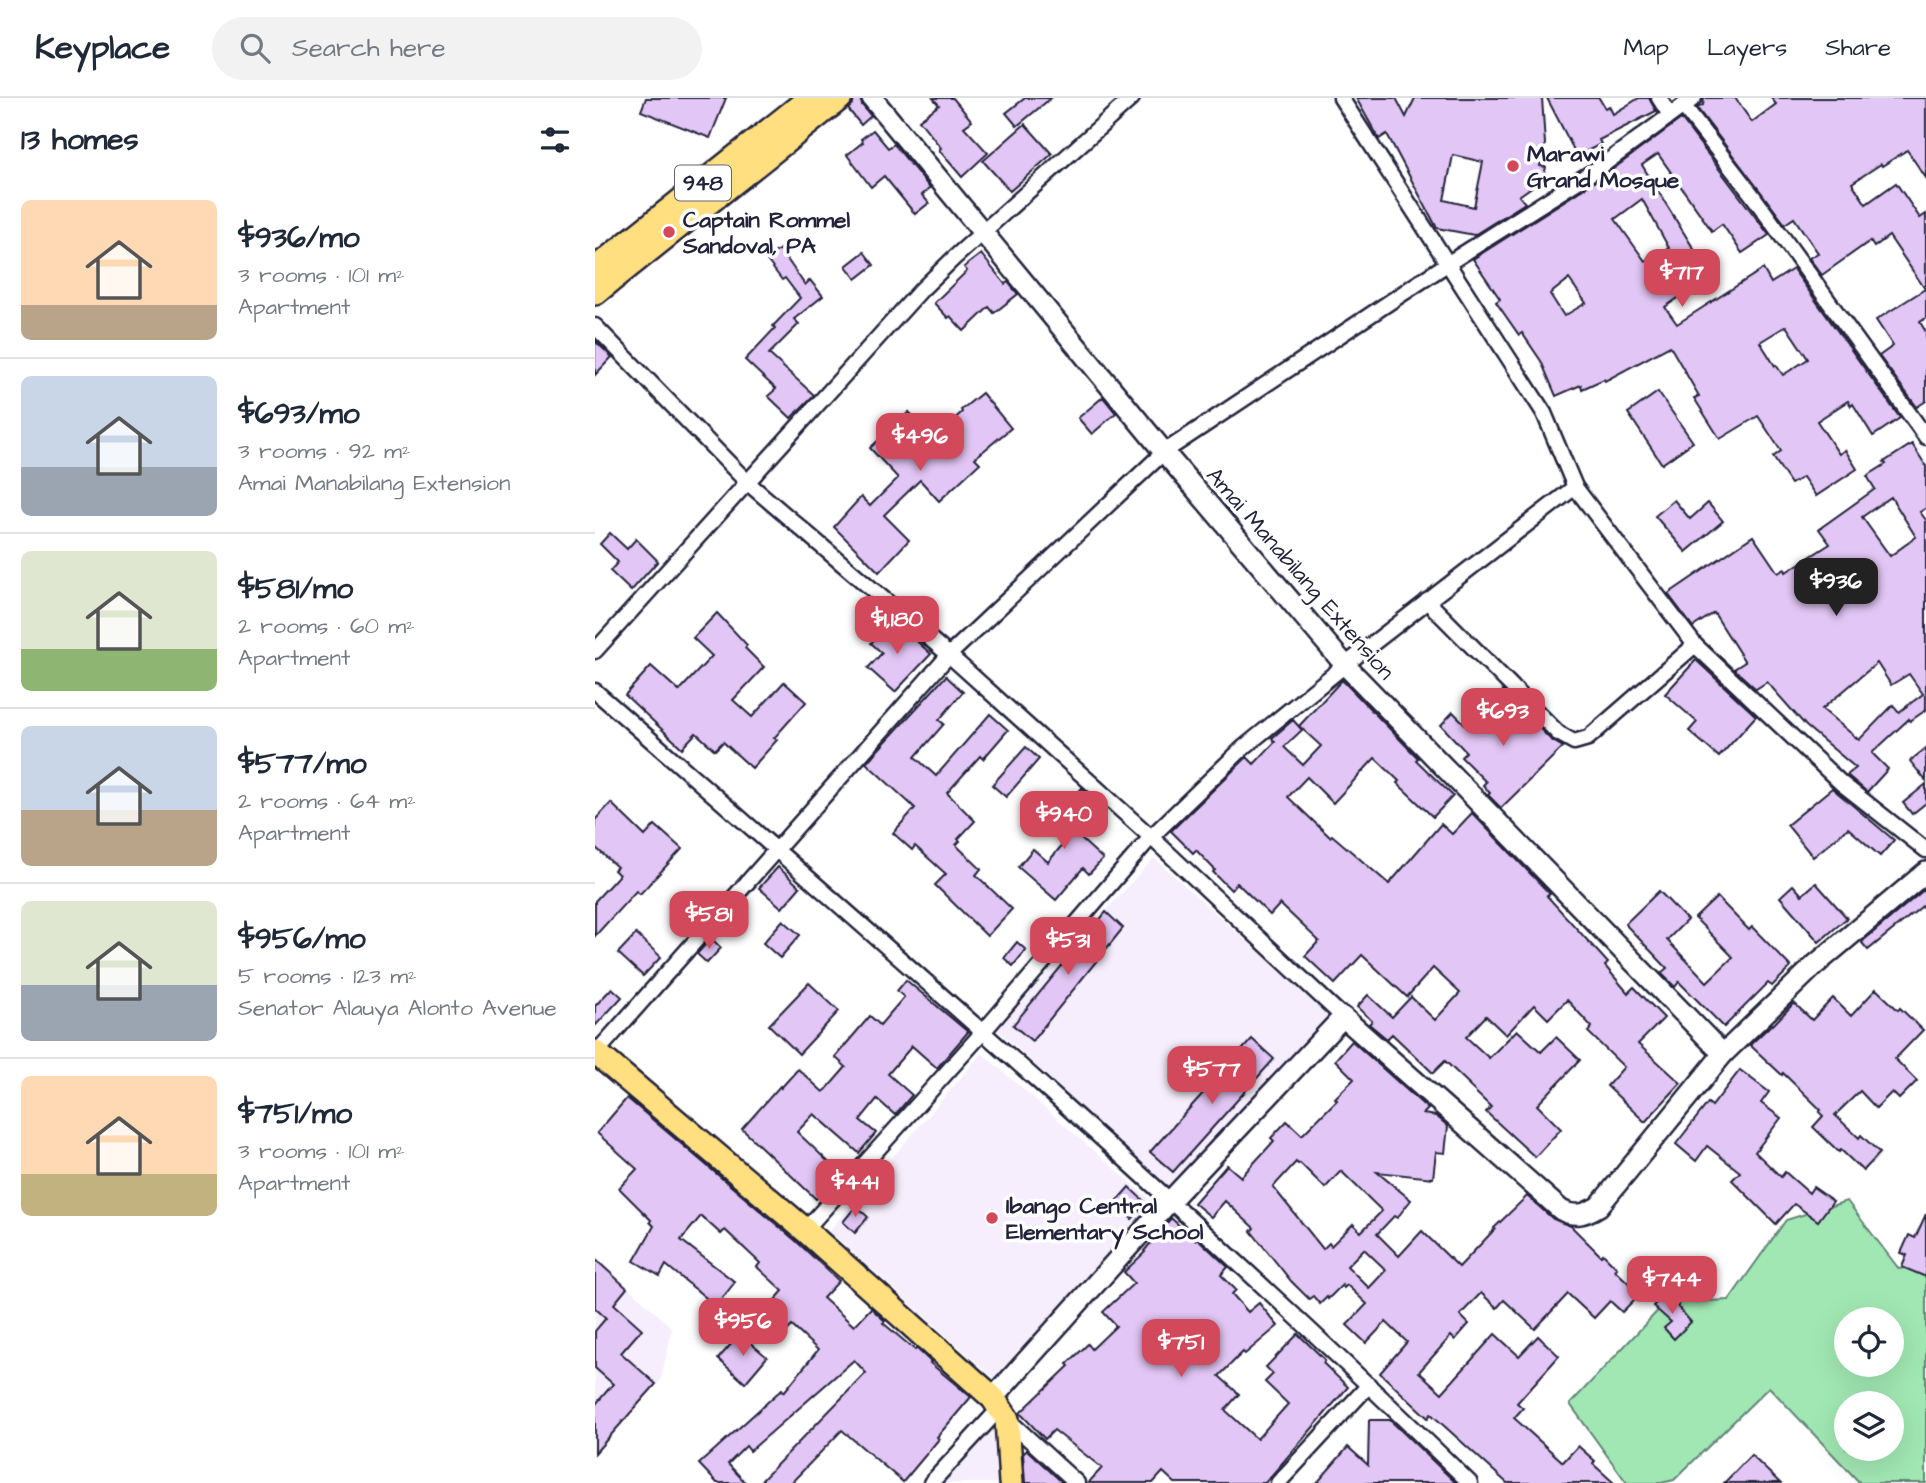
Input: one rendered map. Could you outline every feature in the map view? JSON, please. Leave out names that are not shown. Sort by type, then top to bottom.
[{"type":"main road","name":"948","points":[[595,269],[810,98]]},
{"type":"main road","name":"948","points":[[595,293],[840,98]]},
{"type":"main road","name":"Amai Manabilang Extension","points":[[872,98],[1164,452],[1345,665],[1723,1054]]},
{"type":"main road","points":[[1000,1408],[1170,1201],[1343,1017],[1561,1210],[1578,1215],[1599,1206],[1723,1054],[1815,965],[1926,872]]},
{"type":"main road","points":[[595,1053],[805,1230],[1000,1408],[1011,1483]]},
{"type":"street","points":[[595,651],[921,290],[1132,98]]},
{"type":"street","points":[[1341,98],[1543,413],[1575,487],[1695,645],[1841,783],[1926,850]]},
{"type":"street","points":[[1659,98],[1670,114]]},
{"type":"street","points":[[595,1053],[949,655],[1164,452],[1447,264],[1600,167],[1688,102],[1926,437]]},
{"type":"street","points":[[595,326],[748,483],[949,655],[1151,837],[1343,1017]]},
{"type":"street","points":[[805,1230],[983,1032],[1151,837],[1243,748],[1345,665],[1575,487]]},
{"type":"street","points":[[1427,601],[1558,733],[1574,742],[1588,738],[1695,645]]},
{"type":"street","points":[[595,691],[983,1032],[1170,1201],[1369,1385],[1470,1483]]},
{"type":"street","points":[[1278,1483],[1369,1385]]},
{"type":"street","points":[[931,1483],[1000,1408],[1077,1483]]},
{"type":"shaded area","points":[[1154,858],[1331,1017],[1168,1189],[997,1029]]},
{"type":"shaded area","name":"Ibango Central Elementary School","points":[[982,1053],[1156,1205],[995,1379],[829,1231]]},
{"type":"shaded area","points":[[595,1256],[672,1328],[661,1380],[595,1452]]},
{"type":"shaded area","points":[[993,1425],[996,1483],[943,1483]]},
{"type":"green space","points":[[1847,1201],[1899,1269],[1926,1265],[1926,1483],[1860,1483],[1839,1461],[1904,1461],[1904,1391],[1834,1391],[1834,1456],[1769,1387],[1674,1480],[1661,1483],[1627,1483],[1570,1404],[1665,1303],[1729,1300],[1786,1220]]},
{"type":"building","points":[[646,98],[726,98],[710,138],[641,111]]},
{"type":"building","points":[[854,98],[860,98],[871,116],[861,125],[848,109]]},
{"type":"building","points":[[933,98],[953,98],[972,121],[964,127],[988,153],[962,177],[939,150],[941,148],[919,120],[939,105]]},
{"type":"building","points":[[1025,98],[1051,98],[1017,126],[1006,113]]},
{"type":"building","name":"Marawi Grand Mosque","points":[[1356,98],[1396,98],[1406,117],[1415,98],[1542,98],[1545,144],[1540,166],[1546,167],[1543,179],[1519,196],[1525,203],[1474,235],[1437,228],[1387,134],[1379,139]],"holes":[[[1453,155],[1483,162],[1474,207],[1444,200]]]},
{"type":"building","points":[[1547,98],[1599,98],[1605,108],[1609,106],[1613,114],[1639,98],[1649,98],[1656,111],[1599,140],[1601,144],[1577,156]]},
{"type":"building","points":[[1704,98],[1735,98],[1752,122],[1776,104],[1771,98],[1926,98],[1926,178],[1907,150],[1852,183],[1866,204],[1896,183],[1920,218],[1926,214],[1926,318],[1920,322],[1926,332],[1926,401],[1917,407],[1879,356],[1893,346],[1876,320],[1925,289],[1889,236],[1874,247],[1870,241],[1822,275],[1809,258],[1818,253],[1794,218],[1785,224],[1697,108],[1703,105]]},
{"type":"building","points":[[1681,119],[1769,235],[1742,253],[1722,224],[1712,231],[1658,154],[1642,165],[1700,259],[1703,257],[1713,274],[1665,307],[1677,324],[1763,269],[1771,283],[1793,269],[1900,418],[1873,436],[1853,404],[1851,406],[1848,401],[1817,421],[1839,454],[1845,450],[1857,469],[1816,496],[1803,477],[1791,484],[1773,457],[1781,451],[1758,416],[1720,439],[1694,398],[1699,396],[1670,346],[1605,381],[1604,379],[1582,389],[1581,385],[1556,396],[1541,361],[1496,302],[1500,299],[1473,259],[1605,175]],"holes":[[[1642,199],[1669,248],[1645,261],[1615,219]],[[1569,279],[1586,303],[1564,316],[1550,294]],[[1786,326],[1808,359],[1783,375],[1760,342]]]},
{"type":"building","points":[[1025,124],[1052,154],[1010,191],[983,161]]},
{"type":"building","points":[[873,130],[888,148],[894,144],[930,188],[922,195],[929,203],[915,214],[884,176],[871,187],[847,155]]},
{"type":"building","points":[[780,249],[805,285],[810,280],[823,296],[794,319],[799,324],[769,354],[814,395],[791,418],[768,396],[776,389],[745,360],[800,298],[766,259]]},
{"type":"building","points":[[864,252],[874,265],[856,279],[846,266]]},
{"type":"building","points":[[981,254],[1005,284],[1008,282],[1018,294],[994,313],[989,307],[964,331],[934,303],[967,271],[964,267]]},
{"type":"building","points":[[595,341],[612,357],[595,375]]},
{"type":"building","points":[[1658,392],[1693,442],[1662,464],[1628,413]]},
{"type":"building","points":[[982,393],[1011,428],[975,458],[980,463],[939,501],[920,480],[884,515],[909,540],[879,572],[834,527],[861,497],[870,506],[898,478],[870,448],[909,412],[934,438]]},
{"type":"building","points":[[1103,397],[1116,413],[1092,434],[1078,418]]},
{"type":"building","points":[[1912,444],[1926,466],[1926,508],[1920,512],[1926,520],[1926,710],[1910,721],[1909,719],[1872,753],[1888,769],[1867,792],[1847,775],[1856,768],[1806,726],[1767,682],[1756,689],[1734,669],[1745,662],[1714,613],[1693,627],[1668,594],[1753,536],[1778,573],[1785,569],[1786,572],[1830,544],[1819,529],[1875,489],[1867,476],[1886,464],[1884,462]],"holes":[[[1891,497],[1916,537],[1890,556],[1862,517]],[[1877,663],[1891,685],[1909,674],[1923,694],[1899,712],[1893,705],[1859,740],[1822,709]]]},
{"type":"building","points":[[1674,500],[1690,519],[1708,503],[1723,521],[1686,552],[1655,516]]},
{"type":"building","points":[[610,533],[627,549],[636,539],[658,561],[631,591],[610,571],[618,562],[600,544]]},
{"type":"building","points":[[717,613],[764,667],[733,700],[752,717],[784,682],[806,702],[752,768],[723,742],[715,750],[696,733],[682,748],[625,695],[651,666],[679,691],[712,656],[693,638]]},
{"type":"building","points":[[892,619],[931,654],[895,692],[868,668],[882,653],[871,643]]},
{"type":"building","points":[[1696,660],[1756,716],[1719,757],[1689,731],[1697,722],[1665,694]]},
{"type":"building","points":[[946,676],[963,692],[939,720],[944,724],[915,757],[936,776],[990,714],[1008,730],[983,759],[980,756],[947,793],[975,821],[958,839],[960,841],[956,845],[981,869],[976,875],[1012,909],[987,936],[935,885],[946,874],[915,846],[912,850],[893,833],[915,808],[866,763]]},
{"type":"building","points":[[1342,680],[1453,796],[1433,817],[1375,758],[1333,803],[1307,777],[1288,797],[1330,837],[1332,835],[1389,884],[1441,824],[1452,834],[1472,813],[1550,894],[1547,896],[1608,963],[1605,966],[1628,993],[1634,987],[1664,1018],[1638,1044],[1681,1083],[1645,1122],[1607,1086],[1624,1067],[1588,1032],[1592,1027],[1567,1000],[1548,1019],[1534,1005],[1506,1035],[1486,1016],[1466,1037],[1489,1058],[1517,1030],[1541,1052],[1556,1037],[1580,1060],[1537,1105],[1561,1129],[1535,1157],[1486,1112],[1491,1107],[1445,1061],[1433,1073],[1392,1034],[1387,1039],[1369,1024],[1372,1021],[1357,1007],[1368,995],[1392,1017],[1411,997],[1435,1020],[1460,993],[1433,968],[1407,997],[1362,955],[1335,984],[1305,956],[1319,941],[1280,904],[1270,915],[1237,883],[1231,890],[1196,850],[1193,853],[1171,831],[1247,757],[1254,764],[1275,742],[1272,738],[1293,720],[1302,730],[1284,747],[1303,765],[1321,746],[1299,726]]},
{"type":"building","points":[[1503,691],[1551,740],[1563,747],[1501,808],[1488,795],[1490,793],[1483,785],[1486,782],[1461,757],[1466,752],[1441,725],[1453,712],[1470,729],[1497,703],[1493,699]]},
{"type":"building","points":[[1026,747],[1039,759],[1006,797],[992,785]]},
{"type":"building","points":[[1926,748],[1926,781],[1910,761]]},
{"type":"building","points":[[1926,784],[1926,803],[1912,814],[1903,803]]},
{"type":"building","points":[[1082,788],[1096,800],[1070,829],[1103,859],[1089,874],[1083,868],[1056,900],[1018,867],[1033,849],[1048,862],[1064,843],[1047,828]]},
{"type":"building","points":[[1832,788],[1894,840],[1880,856],[1848,828],[1813,857],[1787,825]]},
{"type":"building","points":[[611,803],[645,836],[655,825],[682,849],[640,894],[636,891],[595,936],[595,901],[619,875],[614,870],[617,867],[595,847],[595,820]]},
{"type":"building","points":[[778,867],[800,887],[782,908],[759,888]]},
{"type":"building","points":[[1816,883],[1847,918],[1819,942],[1780,897],[1793,885],[1802,895]]},
{"type":"building","points":[[1926,888],[1926,903],[1868,950],[1862,943],[1864,940]]},
{"type":"building","points":[[1659,891],[1687,920],[1667,940],[1707,982],[1733,957],[1695,918],[1717,897],[1749,930],[1752,927],[1791,967],[1772,986],[1768,983],[1724,1027],[1679,982],[1675,987],[1661,973],[1667,968],[1625,924]]},
{"type":"building","points":[[1106,912],[1123,928],[1032,1041],[1013,1025]]},
{"type":"building","points":[[783,920],[800,935],[780,958],[763,943]]},
{"type":"building","points":[[636,934],[661,957],[643,976],[618,953]]},
{"type":"building","points":[[711,938],[721,948],[707,963],[697,954]]},
{"type":"building","points":[[1017,942],[1026,950],[1013,966],[1004,958]]},
{"type":"building","points":[[906,980],[968,1032],[937,1068],[912,1046],[888,1074],[912,1095],[895,1115],[877,1099],[860,1120],[876,1133],[859,1153],[814,1114],[797,1132],[840,1173],[816,1199],[742,1129],[798,1069],[823,1092],[826,1090],[846,1067],[835,1057],[870,1016],[880,1025],[904,997],[897,991]]},
{"type":"building","points":[[809,983],[839,1011],[799,1054],[769,1025]]},
{"type":"building","points":[[612,988],[622,997],[595,1026],[595,1006]]},
{"type":"building","points":[[1876,989],[1923,1030],[1895,1059],[1917,1081],[1899,1099],[1892,1092],[1876,1108],[1860,1091],[1835,1115],[1880,1153],[1863,1171],[1813,1127],[1823,1116],[1819,1112],[1821,1110],[1750,1045],[1794,1003],[1812,1020],[1833,998],[1851,1016]]},
{"type":"building","points":[[1252,1039],[1274,1059],[1173,1172],[1150,1152]]},
{"type":"building","points":[[1352,1041],[1428,1109],[1423,1114],[1436,1116],[1448,1126],[1445,1153],[1436,1152],[1433,1178],[1377,1172],[1411,1200],[1397,1218],[1394,1216],[1377,1234],[1399,1256],[1422,1231],[1459,1267],[1527,1196],[1553,1219],[1571,1226],[1601,1256],[1603,1254],[1640,1294],[1622,1312],[1610,1301],[1594,1318],[1568,1294],[1535,1329],[1504,1300],[1497,1308],[1481,1293],[1460,1315],[1469,1324],[1455,1340],[1451,1336],[1419,1372],[1442,1393],[1495,1334],[1519,1356],[1538,1336],[1559,1356],[1517,1403],[1523,1408],[1514,1418],[1563,1462],[1578,1446],[1614,1483],[1507,1483],[1431,1414],[1428,1418],[1380,1373],[1407,1342],[1386,1322],[1366,1343],[1347,1325],[1367,1304],[1347,1285],[1344,1288],[1342,1285],[1320,1304],[1313,1296],[1309,1299],[1251,1231],[1254,1228],[1225,1201],[1211,1217],[1194,1203],[1227,1165],[1241,1177],[1274,1141],[1271,1138],[1287,1121],[1302,1135],[1337,1100],[1335,1098],[1354,1079],[1335,1060]],"holes":[[[1296,1162],[1325,1188],[1341,1171],[1382,1211],[1361,1232],[1353,1224],[1331,1246],[1329,1243],[1323,1249],[1273,1187]],[[1364,1249],[1386,1270],[1369,1288],[1347,1266]]]},
{"type":"building","points":[[1740,1070],[1769,1092],[1761,1103],[1781,1118],[1755,1152],[1781,1177],[1785,1172],[1809,1193],[1813,1187],[1833,1201],[1818,1221],[1794,1204],[1776,1224],[1732,1180],[1740,1172],[1707,1146],[1696,1161],[1676,1144],[1708,1103],[1712,1106]]},
{"type":"building","points":[[627,1098],[796,1241],[839,1281],[823,1298],[854,1326],[871,1308],[885,1321],[883,1323],[915,1350],[916,1348],[971,1397],[903,1482],[842,1430],[791,1483],[759,1483],[866,1373],[854,1360],[750,1451],[746,1446],[728,1464],[746,1483],[717,1483],[699,1464],[782,1389],[784,1392],[818,1350],[792,1326],[788,1330],[766,1310],[783,1291],[757,1267],[760,1263],[725,1230],[721,1234],[701,1216],[681,1240],[735,1282],[716,1306],[666,1265],[660,1276],[634,1261],[654,1226],[619,1188],[637,1169],[597,1133]]},
{"type":"building","points":[[1129,1187],[1146,1203],[1132,1219],[1115,1203]]},
{"type":"building","points":[[856,1206],[868,1217],[855,1233],[843,1222]]},
{"type":"building","points":[[1926,1214],[1926,1277],[1902,1267],[1907,1255],[1901,1253],[1909,1235],[1915,1238]]},
{"type":"building","points":[[1171,1218],[1228,1267],[1221,1275],[1236,1290],[1232,1294],[1248,1312],[1259,1303],[1278,1326],[1245,1354],[1243,1352],[1219,1376],[1239,1394],[1225,1410],[1257,1439],[1288,1404],[1265,1382],[1273,1374],[1266,1367],[1298,1334],[1348,1387],[1265,1483],[1175,1483],[1163,1472],[1153,1483],[1088,1483],[1102,1468],[1054,1430],[1045,1439],[1020,1413],[1088,1344],[1092,1349],[1116,1326],[1103,1312],[1134,1283],[1124,1272],[1145,1252]]},
{"type":"building","points":[[595,1259],[627,1288],[614,1304],[642,1329],[621,1353],[656,1384],[595,1453],[595,1405],[613,1384],[595,1368],[595,1331],[606,1318],[595,1308]]},
{"type":"building","points":[[1665,1293],[1691,1322],[1674,1339],[1664,1328],[1671,1322],[1653,1306]]},
{"type":"building","points":[[740,1334],[767,1357],[745,1383],[718,1359]]},
{"type":"building","points":[[1369,1420],[1390,1420],[1456,1483],[1317,1483],[1348,1447],[1368,1465]]},
{"type":"building","points":[[1027,1450],[1063,1483],[1025,1483],[1023,1454]]},
{"type":"building","points":[[1751,1455],[1780,1483],[1724,1483]]},
{"type":"place","name":"Marawi Grand Mosque","points":[[1513,166]]},
{"type":"place","name":"Captain Rommel Sandoval, PA","points":[[669,232]]},
{"type":"place","name":"Ibango Central Elementary School","points":[[992,1218]]}]
